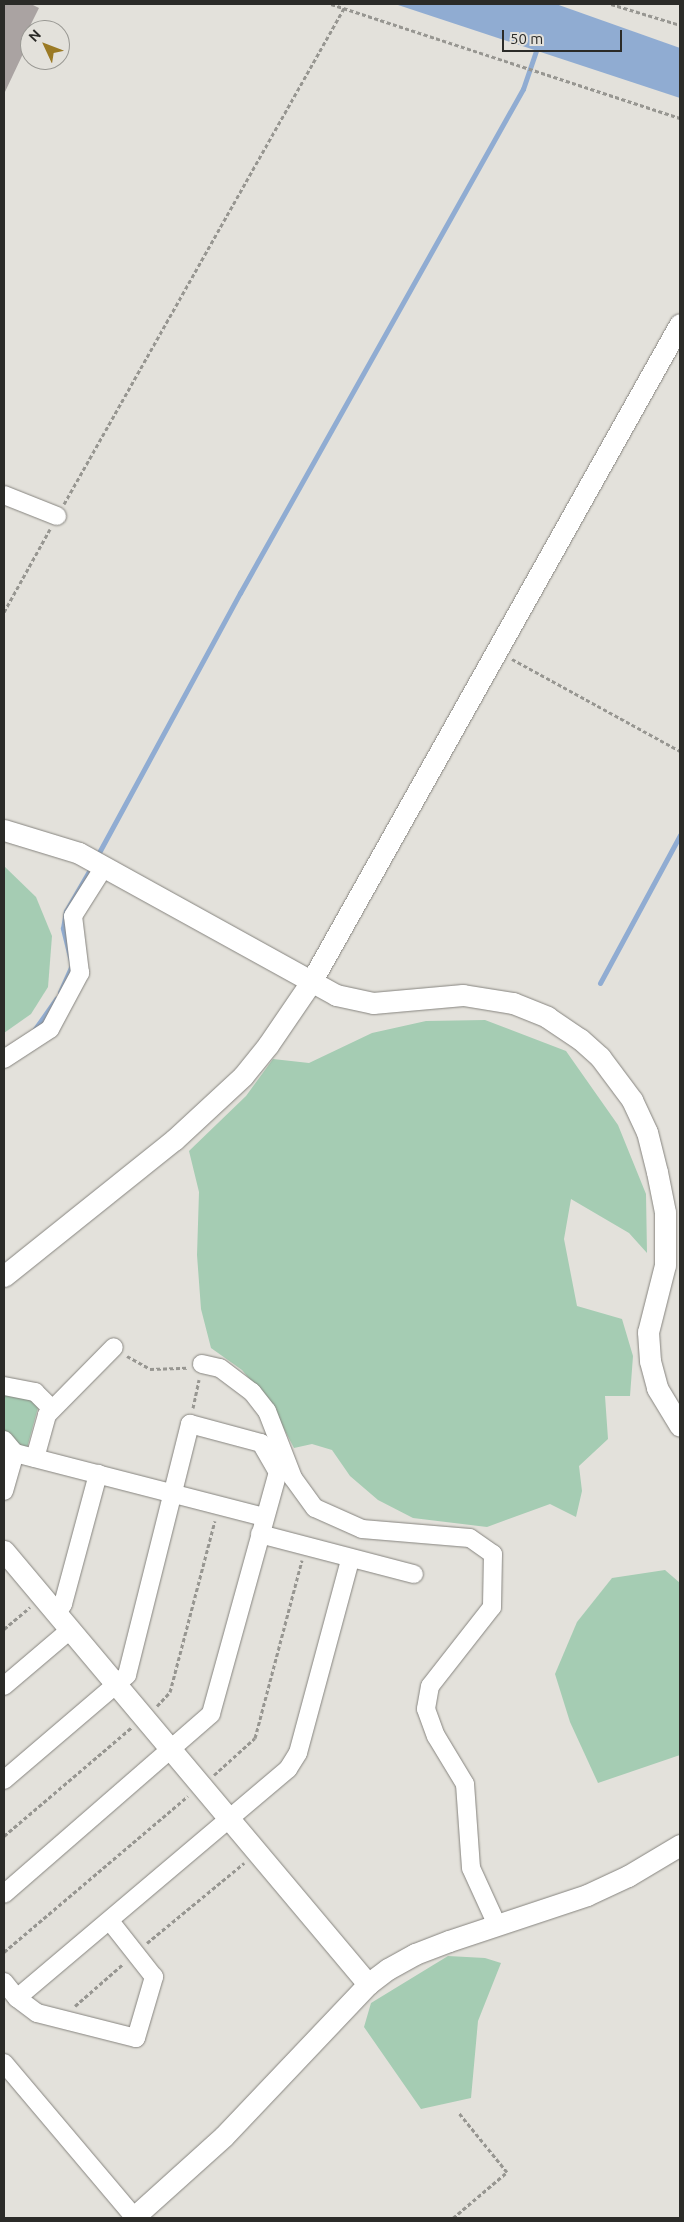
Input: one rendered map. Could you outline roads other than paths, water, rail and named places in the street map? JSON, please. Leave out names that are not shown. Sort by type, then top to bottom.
[{"type":"street","points":[[4,1276],[174,1140],[243,1076],[311,982],[680,324]]},
{"type":"street","points":[[4,495],[57,516]]},
{"type":"street","points":[[4,830],[97,863],[336,995],[373,1003],[463,995],[513,1003],[547,1017],[580,1039],[615,1076],[632,1100],[646,1132],[659,1180],[664,1212],[665,1265],[648,1332],[650,1360],[657,1388],[680,1426]]},
{"type":"street","points":[[4,1059],[37,1040],[50,1028],[80,973],[73,916],[97,863]]},
{"type":"street","points":[[36,1458],[47,1415],[114,1347]]},
{"type":"street","points":[[202,1364],[220,1368],[252,1392],[267,1411],[293,1478],[315,1508],[362,1529],[470,1538],[493,1554],[492,1607],[430,1686],[426,1709],[436,1736],[465,1784],[471,1868],[497,1926]]},
{"type":"street","points":[[4,1386],[35,1392],[52,1409]]},
{"type":"street","points":[[4,1780],[127,1675],[190,1424],[261,1443],[278,1472],[211,1714],[172,1751],[4,1894]]},
{"type":"street","points":[[4,1491],[9,1447],[36,1458],[264,1517]]},
{"type":"street","points":[[4,1686],[63,1622],[63,1604],[98,1474]]},
{"type":"street","points":[[260,1534],[350,1560],[414,1574]]},
{"type":"street","points":[[17,1998],[288,1769],[298,1753],[350,1560]]},
{"type":"street","points":[[7,1563],[63,1622],[368,1984]]},
{"type":"street","points":[[4,2063],[134,2218],[224,2136],[368,1984],[415,1954],[587,1894],[628,1876],[680,1846]]},
{"type":"street","points":[[4,1982],[17,1998],[37,2013],[136,2038],[154,1977],[110,1921]]},
{"type":"water","points":[[395,4],[556,4],[680,48],[680,98]]},
{"type":"waterway","points":[[96,858],[240,593],[523,89],[538,45]]},
{"type":"waterway","points":[[600,983],[680,835]]},
{"type":"waterway","points":[[60,992],[72,965],[63,928],[66,911],[92,866]]},
{"type":"waterway","points":[[35,1029],[56,999]]}]
